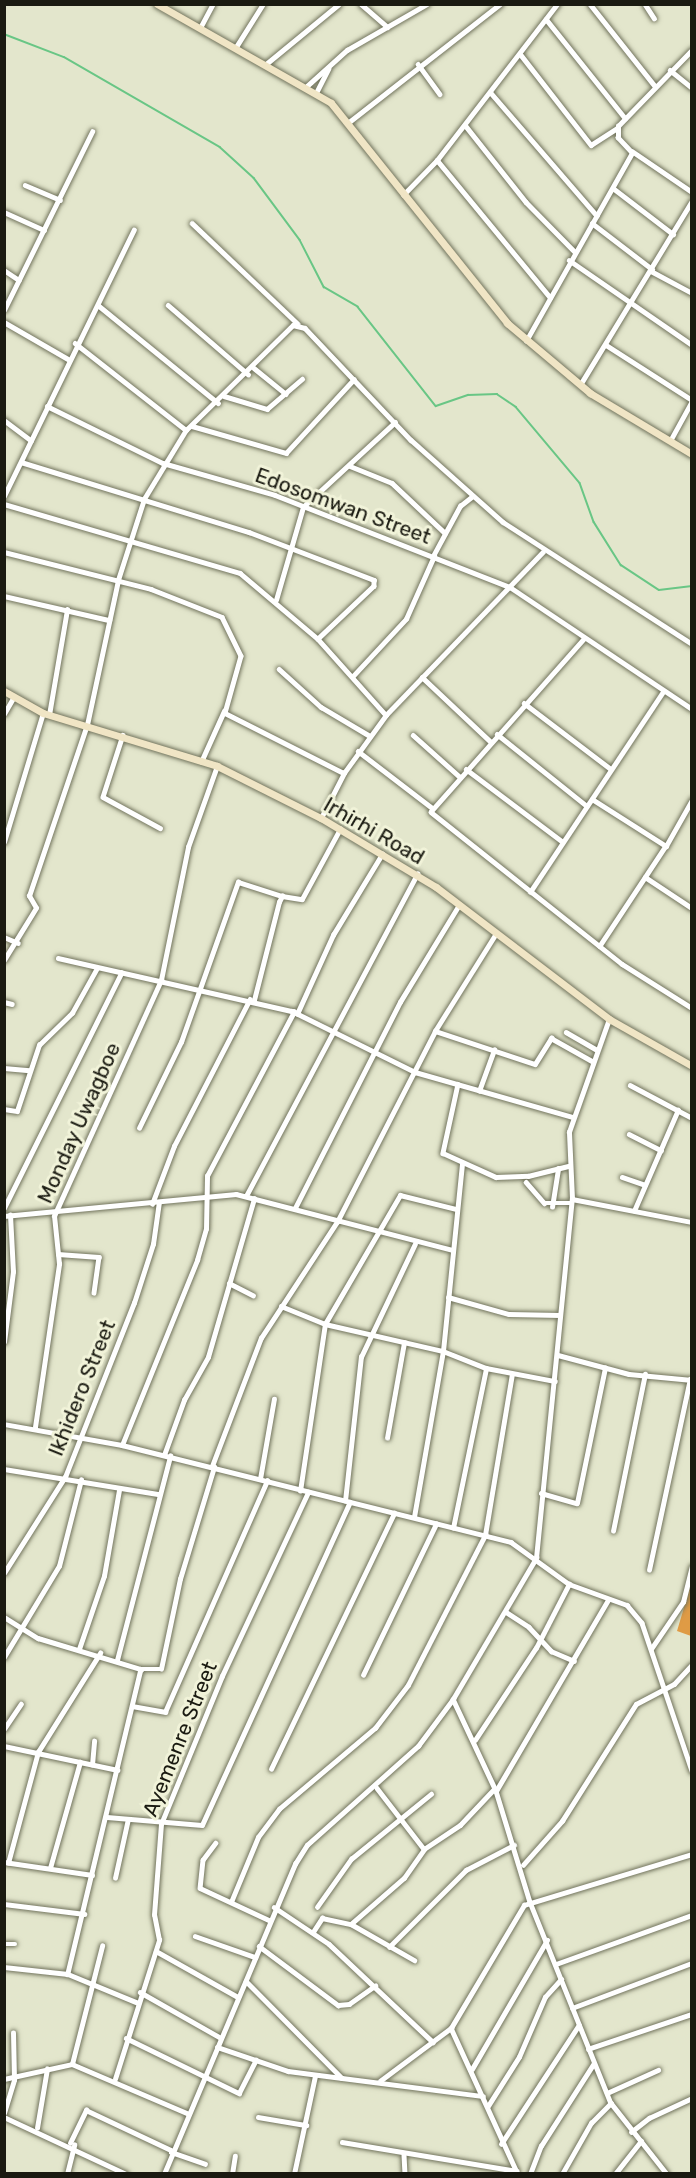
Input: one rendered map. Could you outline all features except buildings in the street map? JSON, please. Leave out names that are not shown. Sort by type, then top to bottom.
[{"type":"street","points":[[157,4],[317,91],[349,122],[487,303],[526,341],[580,385],[692,454]]},
{"type":"street","points":[[200,28],[213,4]]},
{"type":"street","points":[[236,47],[263,4]]},
{"type":"street","points":[[266,64],[339,4]]},
{"type":"street","points":[[361,4],[387,27]]},
{"type":"street","points":[[308,86],[329,67],[387,27],[427,4]]},
{"type":"street","points":[[349,122],[418,64],[500,4]]},
{"type":"street","points":[[403,195],[437,160],[557,4]]},
{"type":"street","points":[[590,4],[655,86]]},
{"type":"street","points":[[645,4],[654,18]]},
{"type":"street","points":[[546,19],[625,118]]},
{"type":"street","points":[[520,55],[591,145],[616,129],[670,70],[692,50]]},
{"type":"street","points":[[418,64],[440,94]]},
{"type":"street","points":[[317,91],[329,67]]},
{"type":"street","points":[[670,70],[692,88]]},
{"type":"street","points":[[490,93],[597,216]]},
{"type":"street","points":[[465,125],[526,202],[574,251]]},
{"type":"street","points":[[616,129],[618,138],[632,151],[692,192]]},
{"type":"street","points":[[4,310],[92,132]]},
{"type":"street","points":[[526,341],[574,251],[597,216],[632,151]]},
{"type":"street","points":[[437,160],[550,297]]},
{"type":"street","points":[[25,185],[60,200]]},
{"type":"street","points":[[613,188],[673,234]]},
{"type":"street","points":[[580,385],[692,201]]},
{"type":"street","points":[[4,212],[44,230]]},
{"type":"street","points":[[192,223],[473,496],[543,552],[692,644]]},
{"type":"street","points":[[592,223],[652,270],[692,293]]},
{"type":"street","points":[[4,496],[75,343],[98,305],[134,230]]},
{"type":"street","points":[[569,260],[629,304],[692,345]]},
{"type":"street","points":[[4,270],[19,280]]},
{"type":"street","points":[[98,305],[218,403]]},
{"type":"street","points":[[168,305],[248,374]]},
{"type":"street","points":[[4,322],[68,359]]},
{"type":"street","points":[[4,960],[18,943],[36,908],[29,896],[87,725],[118,580],[144,499],[163,463],[186,430],[218,403],[298,324]]},
{"type":"street","points":[[75,343],[186,430]]},
{"type":"street","points":[[606,345],[692,401],[670,441]]},
{"type":"street","points":[[254,368],[286,394]]},
{"type":"street","points":[[224,396],[267,409],[302,379]]},
{"type":"street","points":[[192,426],[286,453],[354,379]]},
{"type":"street","name":"Edosomwan Street","points":[[47,406],[163,463],[303,507],[434,556],[510,588],[692,710]]},
{"type":"street","points":[[4,420],[31,440]]},
{"type":"street","points":[[276,600],[303,507],[351,466],[395,422]]},
{"type":"street","points":[[21,462],[292,547],[357,570],[375,582],[318,639]]},
{"type":"street","points":[[351,466],[392,483],[445,532]]},
{"type":"street","points":[[4,477],[12,481]]},
{"type":"street","points":[[353,676],[406,619],[445,532],[473,496]]},
{"type":"street","points":[[4,504],[131,539],[240,573],[276,600],[318,639],[386,716]]},
{"type":"street","points":[[4,552],[118,580],[227,620],[242,656],[224,711],[201,762]]},
{"type":"street","points":[[321,818],[358,751],[386,716],[543,552]]},
{"type":"street","points":[[4,596],[109,620]]},
{"type":"street","points":[[4,842],[46,714],[67,610]]},
{"type":"street","points":[[431,807],[585,638]]},
{"type":"street","points":[[279,669],[321,707],[370,736]]},
{"type":"street","points":[[422,677],[491,742]]},
{"type":"street","name":"Irhirhi Road","points":[[4,691],[46,714],[123,735],[217,766],[340,828],[417,874],[609,1019],[692,1066]]},
{"type":"street","points":[[530,892],[663,692]]},
{"type":"street","points":[[4,714],[14,698]]},
{"type":"street","points":[[524,703],[611,769]]},
{"type":"street","points":[[224,711],[344,773]]},
{"type":"street","points":[[497,734],[587,806]]},
{"type":"street","points":[[123,735],[103,797],[160,828]]},
{"type":"street","points":[[413,735],[459,776]]},
{"type":"street","points":[[358,751],[431,807],[530,892],[600,946],[692,1008]]},
{"type":"street","name":"Monday Uwagboe","points":[[35,1427],[43,1402],[58,1254],[57,1211],[161,980],[188,847],[217,766]]},
{"type":"street","points":[[466,769],[563,842]]},
{"type":"street","points":[[592,799],[666,846]]},
{"type":"street","points":[[600,946],[666,846],[692,800]]},
{"type":"street","points":[[139,1128],[202,989],[238,882],[282,896],[302,899],[340,828]]},
{"type":"street","points":[[122,1445],[197,1260],[206,1229],[206,1198],[212,1166],[295,1013],[333,935],[382,854]]},
{"type":"street","points":[[246,1196],[335,1034],[417,874]]},
{"type":"street","points":[[645,877],[692,908]]},
{"type":"street","points":[[152,1204],[174,1146],[252,1000],[282,896]]},
{"type":"street","points":[[295,1208],[375,1053],[459,905]]},
{"type":"street","points":[[4,1617],[38,1638],[100,1653],[141,1669],[161,1669],[180,1579],[213,1467],[255,1352],[281,1306],[337,1222],[435,1031],[495,934]]},
{"type":"street","points":[[4,937],[18,943]]},
{"type":"street","points":[[58,958],[252,1000],[295,1013],[415,1072],[573,1117]]},
{"type":"street","points":[[4,1109],[17,1111],[39,1045],[72,1012],[97,968]]},
{"type":"street","points":[[4,1208],[121,973]]},
{"type":"street","points":[[4,1002],[12,1004]]},
{"type":"street","points":[[164,2174],[171,2151],[246,1981],[274,1907],[307,1845],[377,1788],[453,1699],[536,1558],[572,1201],[568,1166],[573,1117],[609,1019]]},
{"type":"street","points":[[435,1031],[535,1064],[551,1038],[592,1061]]},
{"type":"street","points":[[566,1032],[597,1050]]},
{"type":"street","points":[[479,1090],[494,1050]]},
{"type":"street","points":[[4,1068],[29,1071]]},
{"type":"street","points":[[458,1084],[441,1146],[462,1163],[512,1178],[568,1166]]},
{"type":"street","points":[[630,1085],[692,1118]]},
{"type":"street","points":[[634,1211],[678,1110]]},
{"type":"street","points":[[629,1134],[661,1150]]},
{"type":"street","points":[[414,1517],[443,1351],[462,1163]]},
{"type":"street","points":[[552,1206],[558,1168]]},
{"type":"street","points":[[622,1177],[645,1185]]},
{"type":"street","points":[[526,1182],[552,1206]]},
{"type":"street","points":[[300,1491],[325,1324],[380,1234],[400,1195],[456,1209]]},
{"type":"street","points":[[4,1342],[13,1272],[7,1215],[246,1196],[295,1208],[415,1244],[452,1250]]},
{"type":"street","points":[[117,1660],[136,1601],[167,1456],[184,1400],[208,1357],[254,1199]]},
{"type":"street","points":[[552,1206],[572,1201],[692,1222]]},
{"type":"street","name":"Ikhidero Street","points":[[4,1573],[65,1477],[134,1303],[153,1244],[159,1202]]},
{"type":"street","points":[[107,1817],[161,1824],[202,1825],[348,1502],[361,1357],[369,1336],[415,1244]]},
{"type":"street","points":[[58,1254],[99,1257],[94,1293]]},
{"type":"street","points":[[229,1283],[253,1295]]},
{"type":"street","points":[[448,1297],[509,1314],[560,1315]]},
{"type":"street","points":[[281,1306],[325,1324],[369,1336],[443,1351],[486,1368],[555,1381]]},
{"type":"street","points":[[387,1438],[404,1343]]},
{"type":"street","points":[[558,1355],[605,1368],[691,1379],[649,1570]]},
{"type":"street","points":[[453,1528],[486,1368]]},
{"type":"street","points":[[541,1493],[577,1503],[605,1368]]},
{"type":"street","points":[[231,1902],[258,1837],[279,1809],[331,1768],[399,1702],[485,1535],[512,1374]]},
{"type":"street","points":[[613,1531],[645,1374]]},
{"type":"street","points":[[260,1479],[274,1399]]},
{"type":"street","points":[[4,1424],[35,1427],[122,1445],[511,1542],[569,1584],[608,1599],[634,1614],[666,1688],[692,1771]]},
{"type":"street","points":[[4,1469],[65,1477],[119,1490],[159,1494]]},
{"type":"street","points":[[4,1657],[20,1626],[59,1566],[81,1480]]},
{"type":"street","points":[[132,1706],[165,1712],[267,1481]]},
{"type":"street","points":[[79,1649],[104,1576],[119,1490]]},
{"type":"street","name":"Ayemenre Street","points":[[115,2079],[136,2001],[156,1951],[161,1824],[222,1676],[308,1492]]},
{"type":"street","points":[[271,1769],[394,1514]]},
{"type":"street","points":[[363,1675],[436,1524]]},
{"type":"street","points":[[651,1649],[689,1592],[692,1567]]},
{"type":"street","points":[[476,1742],[541,1641],[569,1584]]},
{"type":"street","points":[[351,1924],[404,1878],[424,1849],[460,1825],[495,1790],[574,1661],[608,1599]]},
{"type":"street","points":[[506,1612],[541,1641],[574,1661]]},
{"type":"street","points":[[92,1875],[6,1862],[38,1752],[100,1653]]},
{"type":"street","points":[[523,1865],[562,1821],[636,1704],[666,1688],[692,1665]]},
{"type":"street","points":[[68,1974],[141,1669]]},
{"type":"street","points":[[453,1699],[476,1742],[495,1790],[523,1865],[530,1902],[611,2103],[667,2174]]},
{"type":"street","points":[[4,1729],[21,1704]]},
{"type":"street","points":[[92,1765],[94,1741]]},
{"type":"street","points":[[4,1746],[118,1770]]},
{"type":"street","points":[[50,1868],[80,1762]]},
{"type":"street","points":[[377,1788],[424,1849]]},
{"type":"street","points":[[317,1907],[351,1859],[431,1794]]},
{"type":"street","points":[[115,1878],[128,1819]]},
{"type":"street","points":[[216,1843],[203,1860],[197,1884],[269,1920]]},
{"type":"street","points":[[389,1947],[465,1870],[514,1845]]},
{"type":"street","points":[[380,2081],[451,2028],[509,1923],[530,1902],[692,1854]]},
{"type":"street","points":[[4,1904],[84,1914]]},
{"type":"street","points":[[274,1907],[313,1932],[375,1986],[433,2042]]},
{"type":"street","points":[[556,1964],[692,1915]]},
{"type":"street","points":[[313,1932],[322,1918],[351,1924],[414,1960]]},
{"type":"street","points":[[195,1936],[255,1956]]},
{"type":"street","points":[[472,2069],[547,1940]]},
{"type":"street","points":[[4,1944],[15,1944]]},
{"type":"street","points":[[72,2064],[90,1982],[102,1946]]},
{"type":"street","points":[[259,1946],[338,2005],[349,2004],[375,1986]]},
{"type":"street","points":[[156,1951],[238,1997]]},
{"type":"street","points":[[572,2008],[692,1964]]},
{"type":"street","points":[[4,1967],[68,1974],[136,2001]]},
{"type":"street","points":[[488,2106],[519,2058],[545,1997],[561,1979]]},
{"type":"street","points":[[246,1981],[342,2078]]},
{"type":"street","points":[[140,1992],[221,2038]]},
{"type":"street","points":[[588,2049],[692,2014]]},
{"type":"street","points":[[501,2144],[579,2025]]},
{"type":"street","points":[[451,2028],[488,2106],[501,2144],[517,2172]]},
{"type":"street","points":[[14,2033],[14,2080],[4,2115],[72,2144],[126,2174]]},
{"type":"street","points":[[126,2038],[241,2093],[256,2060]]},
{"type":"street","points":[[217,2047],[315,2076],[380,2081],[483,2096]]},
{"type":"street","points":[[530,2174],[541,2146],[594,2063]]},
{"type":"street","points":[[4,2079],[14,2080],[47,2069],[72,2064],[115,2079],[187,2114]]},
{"type":"street","points":[[37,2128],[47,2069]]},
{"type":"street","points":[[607,2093],[658,2070]]},
{"type":"street","points":[[294,2174],[315,2076]]},
{"type":"street","points":[[632,2132],[649,2118],[691,2099]]},
{"type":"street","points":[[562,2174],[591,2123],[611,2103]]},
{"type":"street","points":[[67,2174],[72,2144],[86,2110],[171,2151],[205,2164]]},
{"type":"street","points":[[258,2117],[306,2125]]},
{"type":"street","points":[[615,2174],[641,2141]]},
{"type":"street","points":[[342,2142],[404,2155],[517,2172]]},
{"type":"street","points":[[404,2155],[405,2174]]},
{"type":"street","points":[[232,2174],[235,2156]]},
{"type":"shaded area","points":[[691,1584],[691,1636],[677,1631]]},
{"type":"waterway","points":[[4,34],[64,57],[220,147],[254,178],[300,240],[324,287],[358,307],[436,406],[468,395],[497,394],[516,407],[580,483],[594,522],[621,565],[659,590],[692,586]]}]
